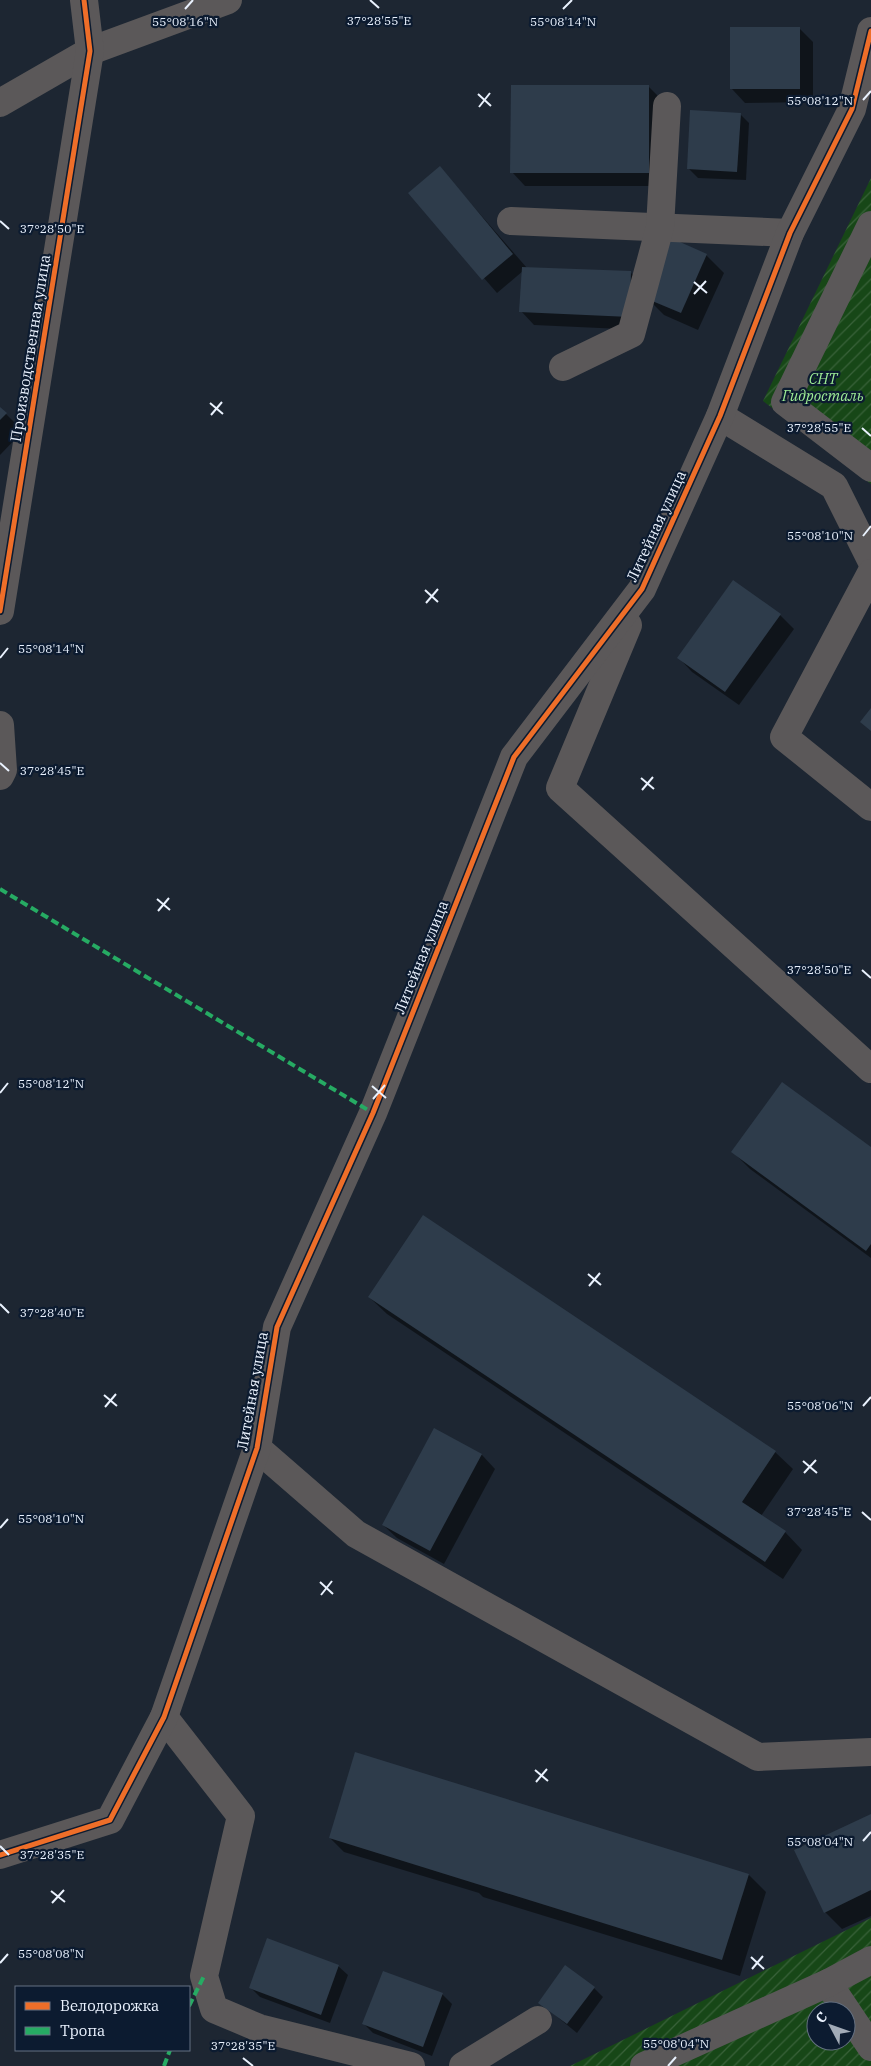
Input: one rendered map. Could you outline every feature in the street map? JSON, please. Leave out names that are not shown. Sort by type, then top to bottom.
[{"type":"street","name":"Производственная улица","points":[[0,611],[90,50],[84,0]]},
{"type":"street","points":[[0,103],[90,50],[228,0]]},
{"type":"street","name":"Литейная улица","points":[[0,1855],[110,1820],[164,1717],[256,1448],[277,1326],[373,1114],[514,757],[642,589],[720,416],[790,233],[862,104],[871,31]]},
{"type":"street","points":[[563,367],[631,334],[660,227],[667,106]]},
{"type":"street","points":[[511,220],[790,233]]},
{"type":"street","points":[[871,225],[785,402],[871,468]]},
{"type":"street","points":[[720,416],[834,486],[871,560]]},
{"type":"street","points":[[871,573],[784,737],[871,807]]},
{"type":"street","points":[[642,589],[560,788],[871,1069]]},
{"type":"street","points":[[0,725],[3,770],[0,776]]},
{"type":"street","points":[[256,1448],[356,1534],[758,1757],[871,1752]]},
{"type":"street","points":[[164,1717],[241,1816],[204,1976],[214,2009],[259,2028],[411,2066]]},
{"type":"street","points":[[644,2066],[828,1983],[871,1960]]},
{"type":"street","points":[[828,1983],[871,2047]]},
{"type":"street","points":[[463,2066],[538,2020]]},
{"type":"green space","name":"СНТ Гидросталь","points":[[871,178],[871,484],[763,401]]},
{"type":"green space","points":[[871,1918],[871,2066],[570,2066]]},
{"type":"building","points":[[730,27],[800,27],[800,89],[730,89]]},
{"type":"building","points":[[511,85],[649,85],[649,173],[510,173]]},
{"type":"building","points":[[690,110],[741,113],[737,172],[687,169]]},
{"type":"building","points":[[440,166],[513,254],[482,280],[408,193]]},
{"type":"building","points":[[671,238],[707,254],[681,313],[645,298]]},
{"type":"building","points":[[522,267],[631,271],[630,317],[519,312]]},
{"type":"building","points":[[0,407],[7,413],[0,420]]},
{"type":"building","points":[[733,580],[781,614],[725,692],[677,658]]},
{"type":"building","points":[[871,708],[871,731],[860,722]]},
{"type":"building","points":[[782,1082],[871,1147],[871,1244],[866,1251],[731,1152]]},
{"type":"building","points":[[423,1215],[776,1451],[742,1502],[786,1531],[765,1562],[368,1297]]},
{"type":"building","points":[[434,1428],[482,1454],[430,1551],[382,1525]]},
{"type":"building","points":[[355,1752],[749,1874],[722,1960],[329,1838]]},
{"type":"building","points":[[871,1814],[871,1890],[824,1913],[794,1850]]},
{"type":"building","points":[[267,1938],[339,1965],[321,2015],[249,1988]]},
{"type":"building","points":[[565,1965],[595,1987],[567,2024],[538,2003]]},
{"type":"building","points":[[383,1971],[443,1993],[423,2047],[362,2024]]},
{"type":"marked path","points":[[0,889],[373,1113]]},
{"type":"marked path","points":[[190,2004],[204,1976]]},
{"type":"marked path","points":[[164,2066],[170,2051]]},
{"type":"cycle path","points":[[0,611],[90,51],[84,0]]},
{"type":"cycle path","points":[[0,1855],[110,1820],[164,1717],[257,1448],[277,1327],[373,1113],[514,757],[642,589],[720,416],[790,233],[852,109],[871,31]]}]
